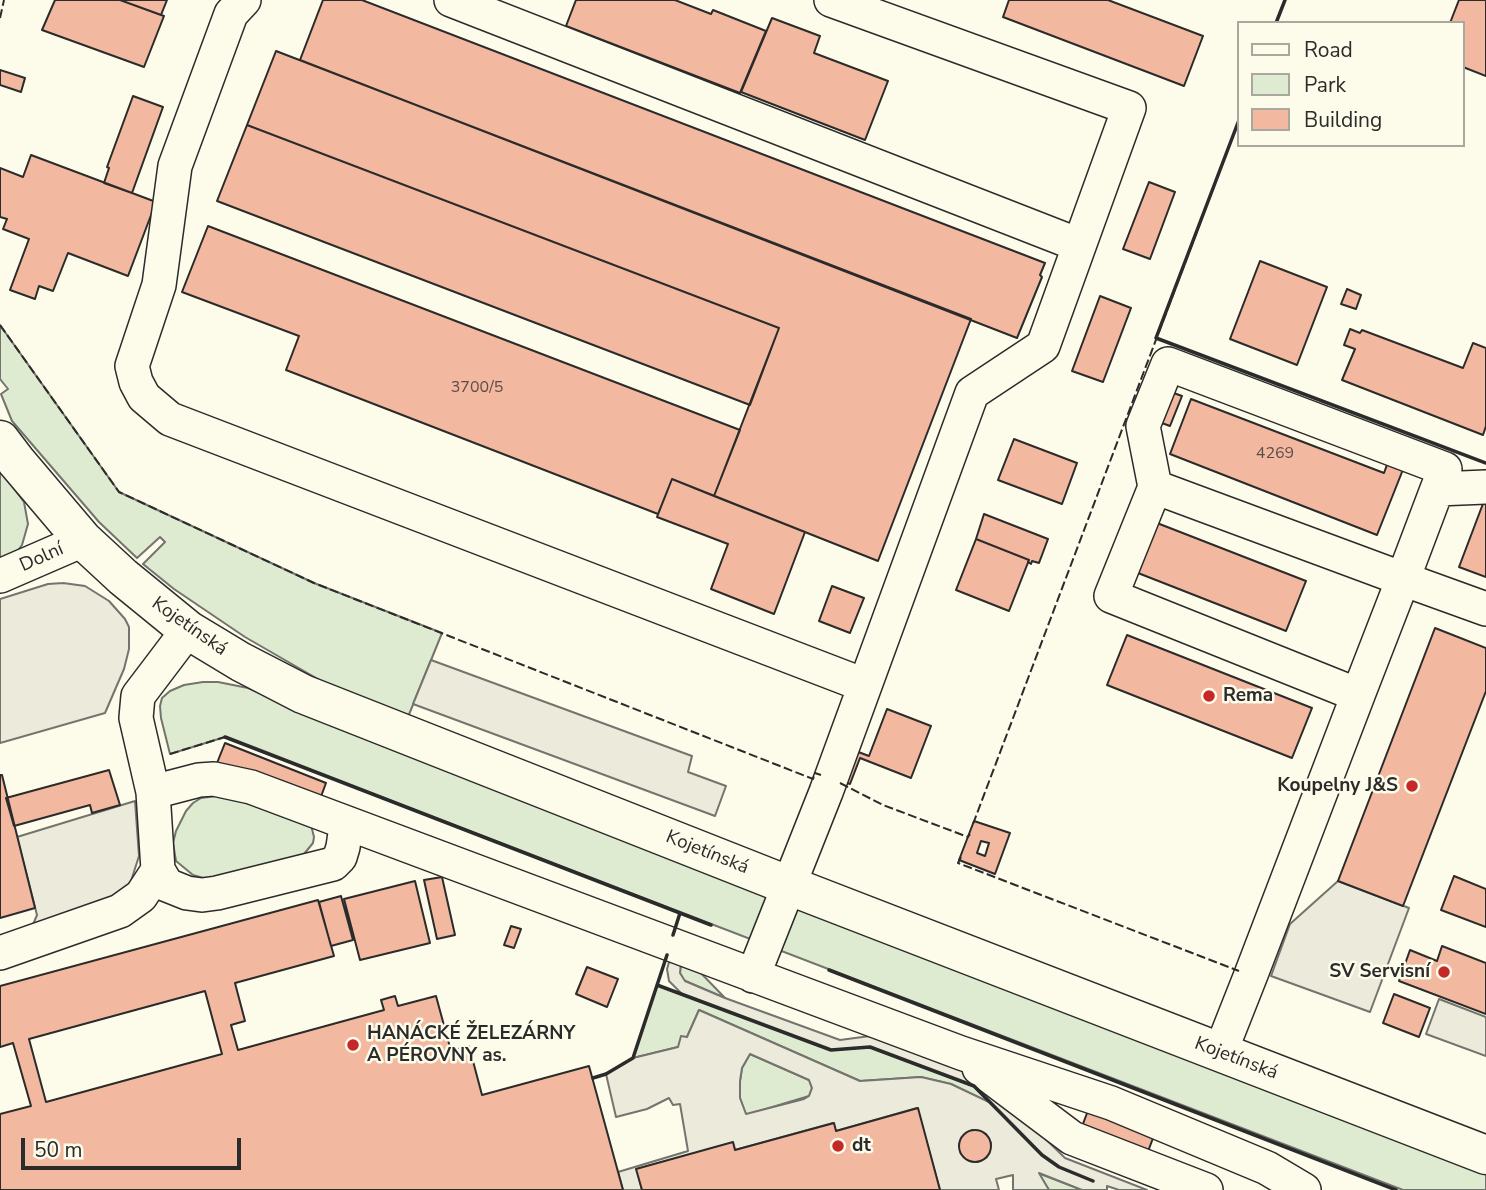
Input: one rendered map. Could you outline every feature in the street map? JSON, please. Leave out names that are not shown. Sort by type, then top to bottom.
[{"type":"main road","name":"Kojetínská","points":[[8,451],[83,540],[123,577],[188,630],[241,662],[303,694],[1220,1054],[1486,1155]]},
{"type":"street","points":[[244,0],[231,14],[175,166],[159,285],[132,366],[144,397],[170,419],[864,685]]},
{"type":"street","points":[[451,0],[1079,245]]},
{"type":"street","points":[[753,976],[790,886],[972,393],[1043,346],[1129,108],[831,0]]},
{"type":"street","points":[[1220,1054],[1445,469],[1168,364],[1143,426],[1155,487],[1111,596],[1358,695]]},
{"type":"street","points":[[0,423],[8,451]]},
{"type":"street","points":[[1437,489],[1486,486]]},
{"type":"street","points":[[1155,487],[1486,609]]},
{"type":"street","name":"Dolní","points":[[0,576],[83,540]]},
{"type":"street","points":[[188,630],[138,696],[136,718],[153,792],[158,870],[167,885],[176,890],[202,895],[272,881],[336,862],[345,840],[342,821]]},
{"type":"street","points":[[153,792],[199,780],[214,779],[251,787],[961,1053],[1111,1104],[1267,1168],[1304,1190]]},
{"type":"street","points":[[0,953],[120,911],[141,896],[158,870]]},
{"type":"street","points":[[961,1053],[1072,1138],[1206,1190]]},
{"type":"green space","points":[[0,325],[119,492],[314,583],[442,633],[408,717],[323,682],[245,637],[174,589],[143,564],[165,542],[160,537],[137,558],[99,522],[12,421],[1,394],[8,389],[0,379]]},
{"type":"green space","points":[[0,470],[24,502],[28,524],[22,545],[15,554],[0,562]]},
{"type":"green space","points":[[203,682],[248,688],[1486,1173],[1486,1190],[1403,1190],[225,737],[170,754],[161,718],[162,698],[184,685]]},
{"type":"green space","points":[[223,795],[311,825],[313,843],[295,860],[210,880],[193,875],[176,861],[173,843],[176,831],[193,803],[201,798]]},
{"type":"green space","points":[[681,962],[695,967],[725,998],[683,980],[680,973]]},
{"type":"green space","points":[[657,985],[831,1050],[870,1047],[974,1086],[991,1104],[951,1084],[921,1077],[860,1081],[699,1010],[687,1037],[678,1047],[633,1058]]},
{"type":"green space","points":[[750,1054],[809,1080],[812,1088],[809,1096],[746,1115],[740,1098],[740,1081],[742,1068]]},
{"type":"green space","points":[[1038,1173],[1082,1190],[1049,1190]]},
{"type":"shaded area","points":[[48,584],[85,586],[109,601],[125,619],[129,627],[129,649],[124,669],[105,713],[0,743],[0,599]]},
{"type":"shaded area","points":[[431,660],[692,756],[688,772],[726,786],[715,816],[413,704]]},
{"type":"shaded area","points":[[135,801],[139,856],[131,881],[122,893],[29,934],[37,915],[17,837]]},
{"type":"shaded area","points":[[1338,881],[1409,908],[1370,1012],[1271,976],[1290,924]]},
{"type":"shaded area","points":[[670,959],[681,962],[680,973],[685,981],[725,998],[840,1040],[870,1036],[982,1077],[1065,1158],[1147,1190],[1119,1190],[1107,1186],[1107,1190],[1082,1190],[1039,1173],[1049,1190],[1013,1190],[1013,1175],[996,1179],[999,1190],[940,1190],[917,1108],[836,1131],[833,1123],[735,1150],[733,1143],[637,1169],[642,1190],[623,1190],[618,1172],[688,1151],[680,1104],[673,1105],[669,1098],[647,1109],[616,1117],[606,1074],[633,1058],[678,1047],[681,1036],[687,1037],[699,1010],[860,1081],[921,1077],[951,1084],[989,1102],[974,1086],[870,1047],[831,1050],[682,994],[669,981],[667,969]],"holes":[[[750,1054],[809,1080],[812,1088],[809,1096],[746,1114],[740,1098],[740,1081],[742,1068]],[[972,1130],[986,1134],[991,1143],[987,1157],[977,1162],[967,1159],[960,1151],[961,1140]]]},
{"type":"shaded area","points":[[1439,999],[1486,1017],[1486,1056],[1426,1034]]},
{"type":"building","points":[[55,0],[120,0],[164,16],[144,67],[42,30]]},
{"type":"building","points":[[120,0],[167,0],[161,15]]},
{"type":"building","points":[[323,0],[362,0],[1045,263],[1017,338],[300,60]]},
{"type":"building","points":[[576,0],[675,0],[711,14],[713,10],[766,31],[740,93],[566,26]]},
{"type":"building","points":[[1009,0],[1108,0],[1203,36],[1184,86],[1003,17]]},
{"type":"building","points":[[1459,0],[1486,0],[1486,76],[1465,68],[1465,21],[1451,21]]},
{"type":"building","points":[[772,18],[820,36],[814,53],[888,81],[865,140],[741,92]]},
{"type":"building","points":[[276,51],[971,319],[878,561],[714,496],[779,328],[247,125]]},
{"type":"building","points":[[0,70],[25,78],[21,92],[0,85]]},
{"type":"building","points":[[133,96],[163,107],[132,193],[104,183],[109,168],[107,167]]},
{"type":"building","points":[[247,125],[779,328],[750,405],[217,201]]},
{"type":"building","points":[[31,155],[156,202],[128,276],[68,253],[53,291],[39,286],[35,299],[10,290],[29,239],[3,229],[7,219],[0,217],[0,168],[23,177]]},
{"type":"building","points":[[1149,182],[1175,192],[1150,259],[1123,249]]},
{"type":"building","points":[[208,226],[740,430],[714,496],[672,479],[658,514],[286,370],[299,336],[182,292]]},
{"type":"building","points":[[1260,261],[1327,287],[1297,365],[1230,339]]},
{"type":"building","points":[[1347,289],[1361,295],[1356,309],[1341,304]]},
{"type":"building","points":[[1100,296],[1131,308],[1103,382],[1072,371]]},
{"type":"building","points":[[1350,329],[1360,333],[1362,330],[1463,368],[1473,343],[1486,348],[1486,426],[1483,435],[1342,380],[1355,349],[1344,345]]},
{"type":"building","points":[[1171,392],[1182,396],[1170,426],[1159,422]]},
{"type":"building","points":[[1191,399],[1384,473],[1388,462],[1404,467],[1377,535],[1170,454]]},
{"type":"building","points":[[1014,439],[1077,463],[1062,504],[998,480]]},
{"type":"building","points":[[672,479],[805,532],[774,614],[711,589],[728,544],[657,517]]},
{"type":"building","points":[[1484,501],[1486,502],[1486,577],[1459,567]]},
{"type":"building","points":[[984,514],[1048,539],[1039,563],[1032,561],[1031,564],[1029,560],[976,539]]},
{"type":"building","points":[[1157,523],[1306,581],[1286,631],[1138,573]]},
{"type":"building","points":[[976,539],[1029,560],[1009,611],[956,590]]},
{"type":"building","points":[[832,586],[864,598],[850,633],[819,621]]},
{"type":"building","name":"Koupelny J&S","points":[[1435,628],[1486,648],[1486,691],[1403,906],[1338,881]]},
{"type":"building","name":"Rema","points":[[1127,635],[1312,708],[1292,758],[1107,685]]},
{"type":"building","points":[[887,709],[931,726],[911,778],[860,758],[850,784],[841,781],[853,750],[869,756]]},
{"type":"building","points":[[225,743],[326,783],[319,802],[217,763]]},
{"type":"building","points":[[109,770],[120,805],[92,813],[90,805],[14,826],[6,798]]},
{"type":"building","points":[[0,775],[35,908],[0,918]]},
{"type":"building","points":[[974,821],[1010,833],[995,874],[959,860]],"holes":[[[981,841],[989,843],[985,856],[977,853]]]},
{"type":"building","points":[[1454,876],[1486,889],[1486,927],[1441,910]]},
{"type":"building","points":[[442,877],[455,935],[437,939],[424,880]]},
{"type":"building","points":[[415,881],[430,943],[360,960],[344,899]]},
{"type":"building","points":[[341,896],[353,940],[331,946],[319,902]]},
{"type":"building","name":"HANÁCKÉ ŽELEZÁRNY A PÉROVNY as.","points":[[318,900],[334,956],[235,983],[245,1021],[231,1025],[238,1050],[384,1010],[381,1000],[395,996],[398,1006],[436,996],[451,1051],[469,1046],[482,1095],[589,1066],[623,1190],[0,1190],[0,1114],[31,1106],[13,1043],[0,1047],[0,986]],"holes":[[[205,991],[222,1054],[46,1102],[29,1039]]]},
{"type":"building","points":[[511,926],[521,929],[514,948],[504,945]]},
{"type":"building","name":"SV Servisní","points":[[1442,946],[1486,963],[1486,1014],[1399,981],[1410,950],[1437,961]]},
{"type":"building","points":[[587,967],[618,979],[607,1007],[576,994]]},
{"type":"building","points":[[1394,994],[1430,1008],[1419,1037],[1383,1023]]},
{"type":"building","points":[[1097,1087],[1163,1112],[1139,1175],[1073,1150]]},
{"type":"building","name":"dt","points":[[918,1108],[940,1190],[642,1190],[636,1169],[733,1142],[735,1150],[834,1123],[836,1131]]},
{"type":"building","points":[[975,1130],[986,1135],[991,1146],[986,1157],[975,1162],[964,1157],[959,1146],[964,1135]]},
{"type":"fence","points":[[0,18],[4,0]]},
{"type":"fence","points":[[1277,21],[1285,0]]},
{"type":"fence","points":[[973,824],[1238,123]]},
{"type":"fence","points":[[0,325],[119,492],[314,583],[813,779],[815,773],[821,775]]},
{"type":"fence","points":[[170,754],[225,737]]},
{"type":"fence","points":[[840,783],[883,805],[968,837],[970,834]]},
{"type":"fence","points":[[961,857],[958,863],[1239,971]]},
{"type":"wall","points":[[1277,21],[1285,0]]},
{"type":"wall","points":[[1238,123],[1156,338],[1486,463]]},
{"type":"wall","points":[[225,737],[711,925]]},
{"type":"wall","points":[[673,935],[680,913]]},
{"type":"wall","points":[[593,1078],[606,1074],[633,1058],[667,955]]},
{"type":"wall","points":[[829,970],[1396,1190]]},
{"type":"wall","points":[[657,985],[831,1050],[870,1047],[974,1086],[1042,1155],[1059,1167],[1093,1181]]},
{"type":"place","name":"Rema","points":[[1209,696]]},
{"type":"place","name":"Koupelny J&S","points":[[1412,786]]},
{"type":"place","name":"SV Servisní","points":[[1444,972]]},
{"type":"place","name":"HANÁCKÉ ŽELEZÁRNY A PÉROVNY as.","points":[[353,1045]]},
{"type":"place","name":"dt","points":[[838,1146]]}]
